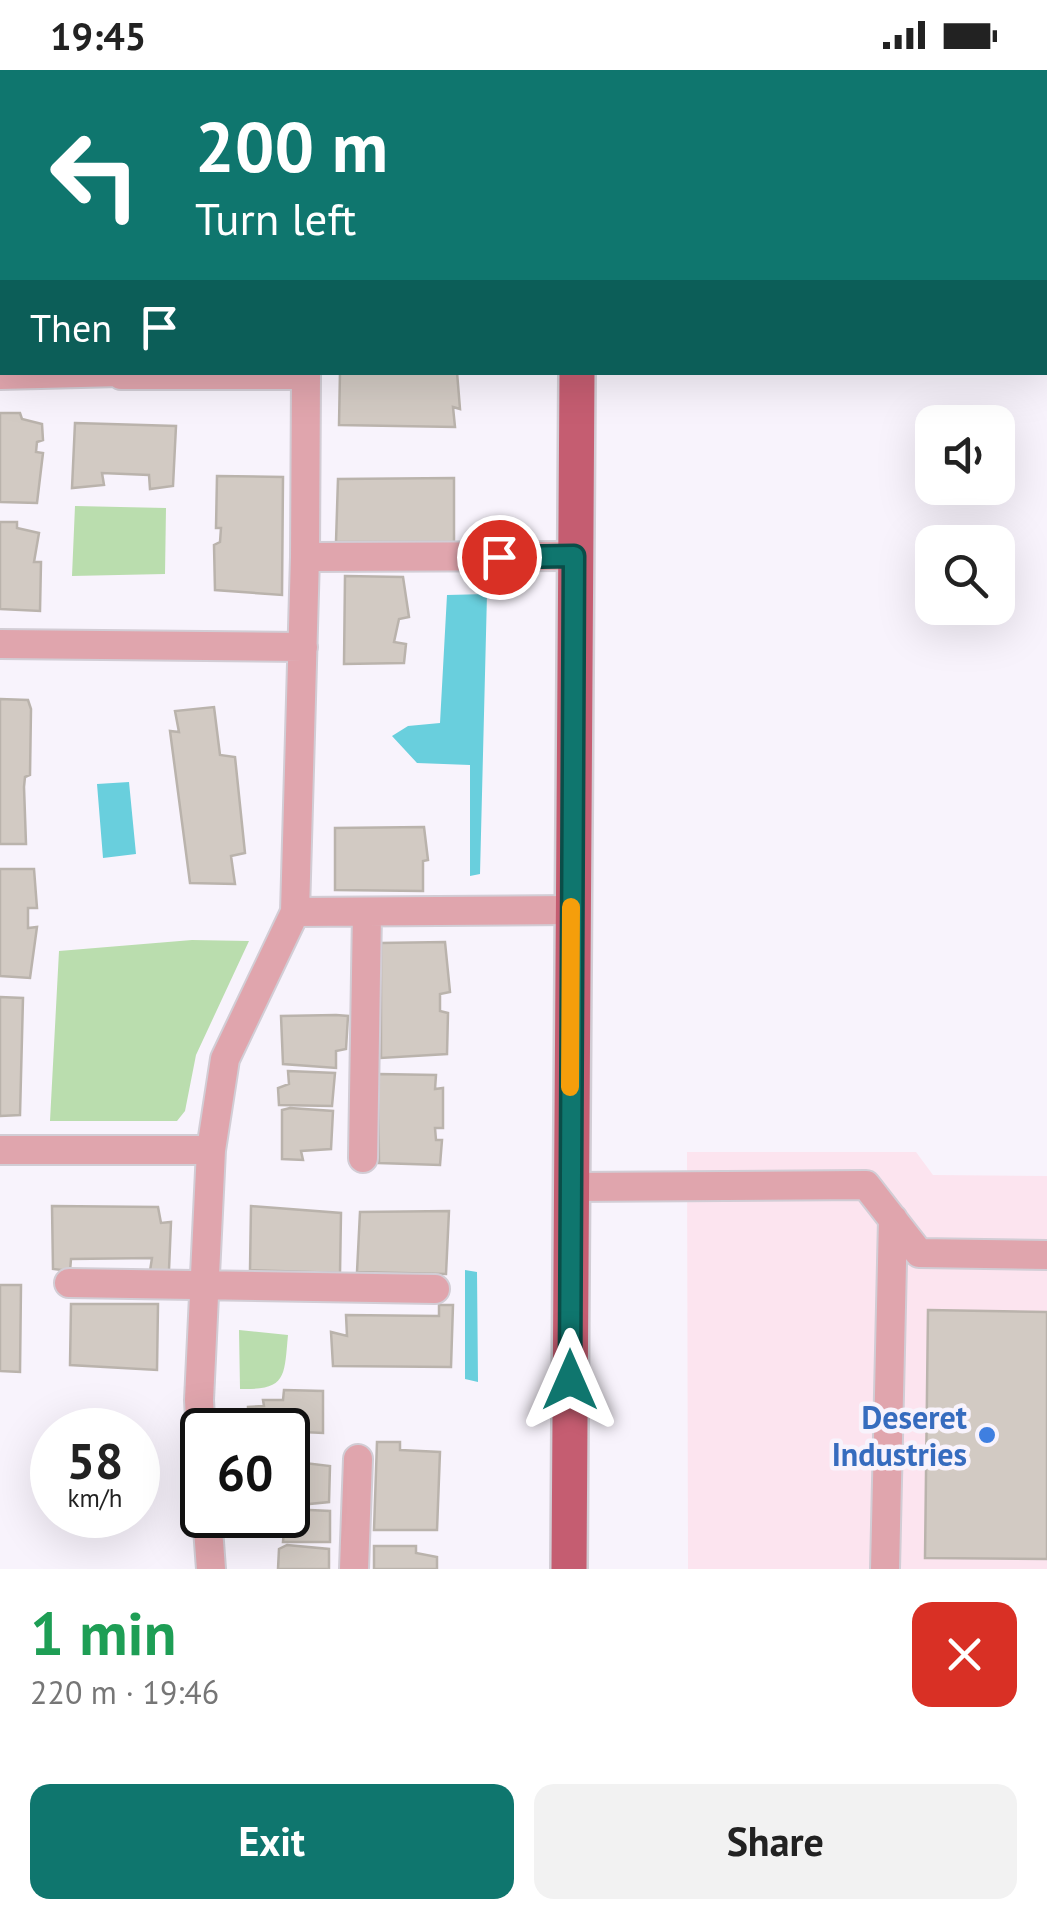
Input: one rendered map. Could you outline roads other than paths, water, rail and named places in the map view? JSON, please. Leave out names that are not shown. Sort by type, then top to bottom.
[{"type":"main road","points":[[569,1569],[577,375]]},
{"type":"lane","points":[[199,1408],[211,1150],[225,1059],[295,912],[306,375]]},
{"type":"lane","points":[[305,557],[574,556]]},
{"type":"lane","points":[[0,644],[303,647]]},
{"type":"lane","points":[[295,912],[571,910]]},
{"type":"lane","points":[[363,1158],[367,912]]},
{"type":"lane","points":[[0,1150],[211,1150]]},
{"type":"lane","points":[[570,1187],[866,1185],[920,1253],[1047,1254]]},
{"type":"lane","points":[[885,1569],[893,1219]]},
{"type":"lane","points":[[69,1283],[435,1289]]},
{"type":"lane","points":[[354,1569],[358,1459]]},
{"type":"lane","points":[[209,1538],[211,1569]]},
{"type":"water","points":[[487,594],[480,874],[470,876],[470,765],[417,763],[392,736],[408,726],[440,723],[447,595]]},
{"type":"water","points":[[129,782],[136,854],[103,858],[97,784]]},
{"type":"water","points":[[465,1270],[477,1272],[478,1382],[465,1379]]},
{"type":"place","name":"Deseret Industries","points":[[987,1435]]}]
